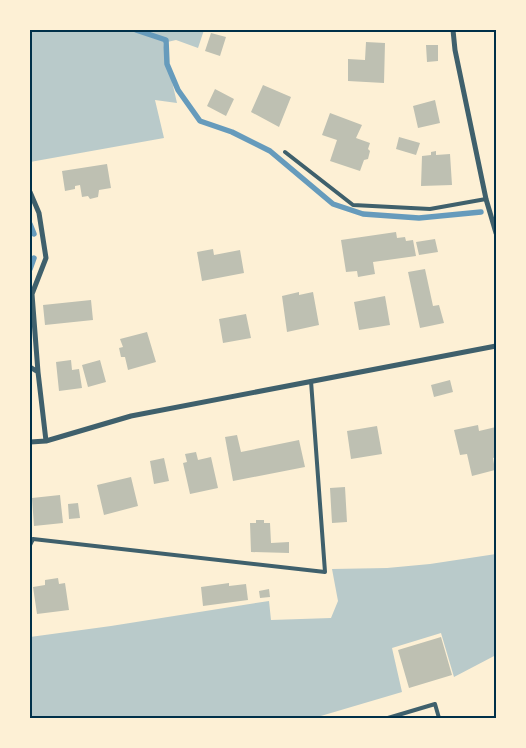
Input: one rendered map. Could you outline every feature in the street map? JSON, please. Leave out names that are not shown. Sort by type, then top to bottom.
[{"type":"street","points":[[453,30],[455,50],[486,199],[496,233]]},
{"type":"street","points":[[30,192],[40,212],[46,258],[32,294],[46,441]]},
{"type":"street","points":[[30,442],[46,441],[131,416],[496,346]]},
{"type":"street","points":[[30,367],[38,372]]},
{"type":"lane","points":[[285,152],[353,205],[430,209],[486,199]]},
{"type":"lane","points":[[30,545],[33,538],[325,572],[311,381]]},
{"type":"lane","points":[[388,718],[435,704],[440,718]]},
{"type":"shaded area","points":[[30,30],[204,30],[198,48],[176,40],[163,43],[177,103],[155,100],[164,138],[30,162]]},
{"type":"shaded area","points":[[496,554],[496,655],[454,677],[441,633],[392,648],[402,692],[314,718],[30,718],[30,637],[269,601],[271,620],[331,618],[338,601],[332,569],[387,568],[430,564]]},
{"type":"building","points":[[211,33],[226,37],[220,56],[205,51]]},
{"type":"building","points":[[366,42],[385,43],[384,83],[348,81],[348,59],[365,60]]},
{"type":"building","points":[[426,45],[438,45],[438,61],[427,62]]},
{"type":"building","points":[[263,85],[291,97],[279,127],[251,112]]},
{"type":"building","points":[[215,89],[234,99],[226,116],[207,106]]},
{"type":"building","points":[[435,100],[440,123],[418,128],[413,106]]},
{"type":"building","points":[[330,113],[362,125],[356,138],[370,143],[368,149],[370,151],[368,159],[364,160],[360,171],[330,161],[337,140],[322,135]]},
{"type":"building","points":[[399,137],[420,143],[416,155],[396,149]]},
{"type":"building","points":[[436,151],[436,155],[450,154],[452,185],[421,186],[422,156],[431,155],[431,152]]},
{"type":"building","points":[[107,164],[111,188],[99,190],[98,197],[90,199],[88,196],[82,197],[80,185],[75,186],[75,189],[65,191],[62,171]]},
{"type":"building","points":[[396,232],[397,238],[405,237],[406,241],[413,240],[416,256],[373,262],[375,274],[358,277],[357,271],[346,272],[341,240]]},
{"type":"building","points":[[435,239],[438,252],[419,255],[416,242]]},
{"type":"building","points":[[213,249],[214,255],[240,250],[244,273],[202,281],[197,252]]},
{"type":"building","points":[[425,269],[433,306],[439,305],[444,323],[420,328],[408,272]]},
{"type":"building","points":[[299,292],[299,295],[313,292],[319,325],[287,332],[282,296]]},
{"type":"building","points":[[385,296],[390,325],[359,330],[354,302]]},
{"type":"building","points":[[91,300],[93,320],[45,325],[43,305]]},
{"type":"building","points":[[246,314],[251,338],[223,343],[219,319]]},
{"type":"building","points":[[147,332],[156,362],[128,370],[125,357],[121,357],[119,348],[123,347],[120,339]]},
{"type":"building","points":[[71,360],[72,370],[79,369],[82,388],[59,391],[56,362]]},
{"type":"building","points":[[100,360],[106,382],[88,387],[82,365]]},
{"type":"building","points":[[450,380],[453,392],[434,397],[431,385]]},
{"type":"building","points":[[478,425],[479,431],[496,427],[496,457],[493,458],[495,470],[472,476],[467,454],[460,455],[454,430]]},
{"type":"building","points":[[377,426],[382,454],[351,459],[347,431]]},
{"type":"building","points":[[237,435],[241,452],[299,440],[305,467],[233,481],[225,437]]},
{"type":"building","points":[[196,452],[198,460],[211,457],[218,488],[190,494],[183,463],[187,462],[185,454]]},
{"type":"building","points":[[164,458],[169,481],[154,484],[150,461]]},
{"type":"building","points":[[131,477],[138,506],[104,515],[97,485]]},
{"type":"building","points":[[345,487],[347,522],[332,523],[330,488]]},
{"type":"building","points":[[60,495],[63,523],[34,526],[32,498]]},
{"type":"building","points":[[78,503],[80,518],[69,519],[68,504]]},
{"type":"building","points":[[256,520],[264,520],[264,523],[270,523],[271,543],[289,542],[289,553],[251,552],[250,523],[256,523]]},
{"type":"building","points":[[58,578],[59,584],[65,583],[69,610],[37,614],[33,587],[45,585],[45,580]]},
{"type":"building","points":[[229,583],[229,586],[246,584],[248,600],[203,606],[201,587]]},
{"type":"building","points":[[269,589],[270,597],[260,598],[259,591]]},
{"type":"building","points":[[441,637],[452,675],[409,688],[398,650]]},
{"type":"waterway","points":[[136,30],[166,40],[167,64],[178,90],[200,121],[232,132],[270,151],[333,204],[363,214],[419,218],[481,212]]},
{"type":"waterway","points":[[30,224],[34,234]]},
{"type":"waterway","points":[[30,269],[34,258]]}]
